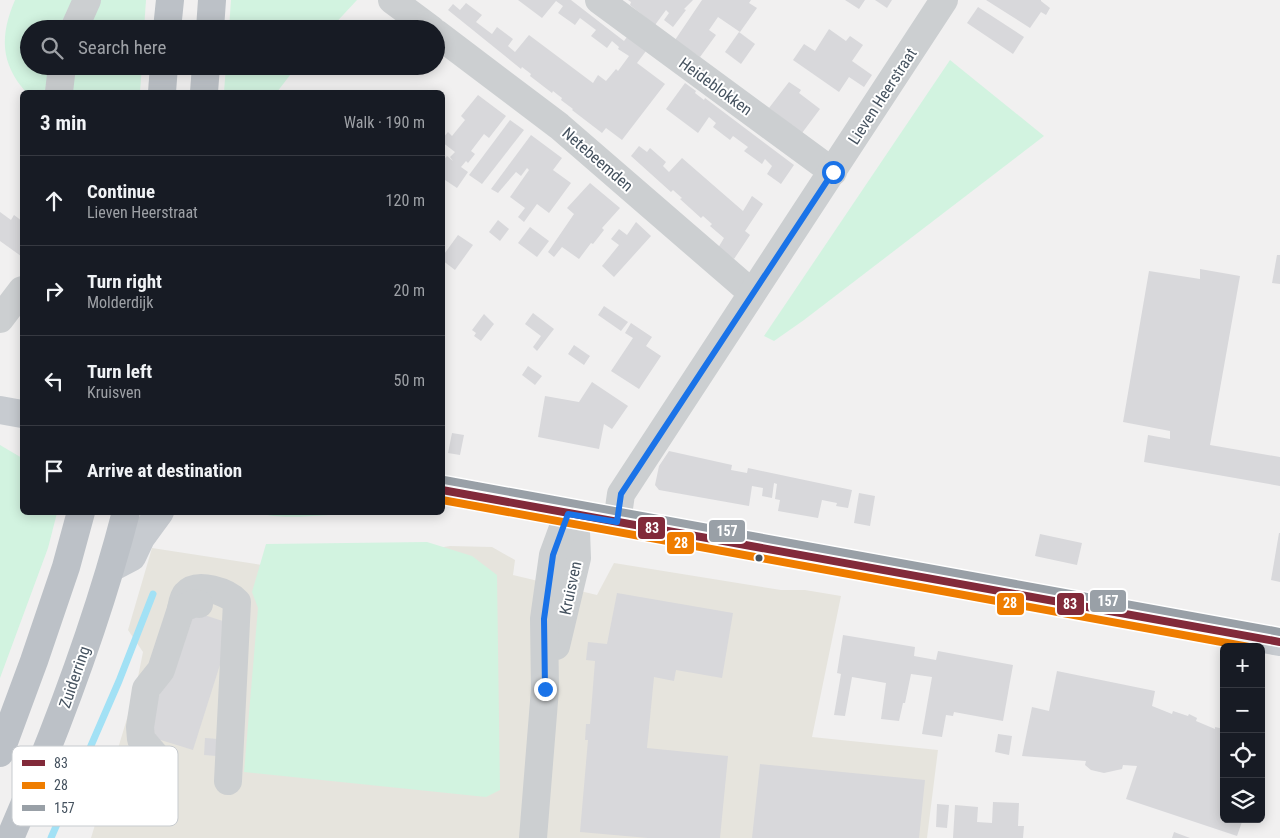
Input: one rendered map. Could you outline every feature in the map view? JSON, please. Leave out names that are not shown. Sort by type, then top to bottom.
[{"type":"highway","points":[[168,20],[170,0]]},
{"type":"highway","points":[[211,20],[212,0]]},
{"type":"highway","points":[[162,90],[163,75]]},
{"type":"highway","points":[[204,90],[205,75]]},
{"type":"highway","points":[[0,753],[66,567],[80,515]]},
{"type":"highway","name":"Zuiderring","points":[[48,746],[111,568],[125,515]]},
{"type":"highway","name":"Zuiderring","points":[[10,838],[15,826]]},
{"type":"main road","points":[[0,410],[20,414]]},
{"type":"main road","points":[[445,491],[830,562],[1280,642]]},
{"type":"main road","points":[[111,568],[132,557],[141,538],[158,515]]},
{"type":"street","points":[[78,20],[87,0]]},
{"type":"street","points":[[392,0],[419,20]]},
{"type":"street","name":"Heideblokken","points":[[599,0],[833,172]]},
{"type":"street","name":"Lieven Heerstraat","points":[[617,522],[621,494],[944,0]]},
{"type":"street","name":"Netebeemden","points":[[445,40],[559,126],[752,294]]},
{"type":"street","points":[[58,90],[61,75]]},
{"type":"street","points":[[0,320],[20,293]]},
{"type":"street","name":"Kruisven","points":[[533,838],[545,689],[544,619],[553,555],[568,514]]},
{"type":"street","points":[[147,746],[141,739],[140,727],[146,689],[161,670],[181,609],[195,603],[228,612],[236,626],[228,781]]},
{"type":"shaded area","points":[[450,546],[492,547],[515,560],[513,575],[597,595],[614,563],[781,590],[805,590],[841,596],[812,737],[938,750],[927,838],[91,838],[95,826],[178,826],[178,746],[119,746],[135,692],[143,652],[128,630],[152,548],[262,565],[386,556]]},
{"type":"green space","points":[[15,0],[78,0],[69,20],[20,20],[20,75],[53,75],[51,90],[24,90],[11,70],[5,48],[5,37]]},
{"type":"green space","points":[[97,0],[146,0],[145,20],[87,20]]},
{"type":"green space","points":[[231,0],[357,0],[338,20],[230,20]]},
{"type":"green space","points":[[950,60],[1044,136],[804,320],[774,341],[764,336]]},
{"type":"green space","points":[[70,75],[141,75],[140,90],[67,90]]},
{"type":"green space","points":[[225,75],[290,75],[279,90],[224,90]]},
{"type":"green space","points":[[0,445],[20,457],[20,515],[56,515],[48,548],[0,678]]},
{"type":"green space","points":[[269,515],[332,515],[320,516],[280,517]]},
{"type":"green space","points":[[427,542],[472,556],[497,575],[500,790],[486,797],[244,772],[258,608],[252,592],[266,544]]},
{"type":"building","points":[[518,0],[571,0],[624,41],[627,37],[646,51],[637,63],[665,84],[622,140],[606,128],[602,133],[572,110],[561,100],[562,98],[553,91],[552,93],[530,76],[531,74],[522,67],[521,69],[448,10],[453,4],[460,10],[466,3],[482,15],[476,22],[492,34],[497,27],[513,39],[508,46],[515,52],[529,35],[593,83],[598,75],[606,81],[616,69],[618,71],[629,56],[618,49],[619,47],[612,41],[607,48],[591,36],[596,30],[580,18],[575,25],[558,13],[563,6],[556,1],[542,18]]},
{"type":"building","points":[[628,0],[693,0],[684,9],[686,10],[673,27],[664,20],[669,13],[666,10],[655,25],[630,5],[631,2]]},
{"type":"building","points":[[702,0],[751,0],[749,3],[757,8],[740,32],[718,17],[709,30],[716,35],[700,57],[675,40]]},
{"type":"building","points":[[845,0],[865,0],[859,9]]},
{"type":"building","points":[[875,0],[892,0],[887,8]]},
{"type":"building","points":[[986,0],[1041,0],[1050,8],[1046,15],[1041,12],[1030,28]]},
{"type":"building","points":[[978,7],[1024,37],[1013,54],[967,23]]},
{"type":"building","points":[[829,29],[846,41],[850,36],[863,45],[852,61],[872,75],[864,87],[849,77],[839,92],[793,60],[804,44],[815,51]]},
{"type":"building","points":[[739,32],[755,44],[741,64],[725,52]]},
{"type":"building","points":[[789,82],[801,90],[799,93],[820,109],[802,133],[769,108]]},
{"type":"building","points":[[685,83],[704,100],[705,98],[794,165],[781,184],[767,174],[772,166],[765,159],[762,164],[744,151],[748,147],[733,136],[730,140],[713,127],[716,123],[709,117],[698,133],[666,109]]},
{"type":"building","points":[[478,95],[506,116],[489,138],[484,134],[471,151],[475,154],[468,163],[466,161],[461,167],[468,172],[457,188],[445,180],[445,158],[447,156],[453,161],[450,157],[455,152],[445,144],[445,136],[448,132],[452,136],[465,120],[461,116]]},
{"type":"building","points":[[510,120],[524,130],[482,184],[469,175]]},
{"type":"building","points":[[531,135],[562,158],[553,170],[571,183],[549,213],[537,204],[524,222],[518,217],[525,208],[510,197],[529,170],[527,168],[521,176],[516,172],[498,193],[491,189]]},
{"type":"building","points":[[639,146],[647,152],[650,148],[666,162],[663,166],[669,172],[682,158],[743,211],[752,196],[763,204],[745,231],[750,235],[734,259],[718,248],[724,238],[710,226],[712,224],[703,216],[701,218],[673,190],[671,192],[631,156]]},
{"type":"building","points":[[590,183],[620,208],[602,228],[604,230],[593,244],[591,243],[579,259],[562,247],[554,257],[548,252],[574,214],[567,208]]},
{"type":"building","points":[[0,212],[11,220],[14,215],[20,220],[20,255],[0,241]]},
{"type":"building","points":[[498,220],[509,229],[500,241],[489,232]]},
{"type":"building","points":[[636,222],[651,236],[614,277],[602,266],[619,245],[611,239],[619,229],[627,235]]},
{"type":"building","points":[[530,227],[549,241],[537,257],[518,243]]},
{"type":"building","points":[[458,235],[473,245],[455,270],[445,262],[445,253]]},
{"type":"building","points":[[1277,255],[1280,255],[1280,284],[1272,283]]},
{"type":"building","points":[[1200,269],[1240,276],[1210,445],[1280,457],[1280,486],[1144,462],[1148,435],[1170,439],[1170,431],[1123,422],[1149,271],[1200,279]]},
{"type":"building","points":[[604,306],[628,322],[621,331],[598,315]]},
{"type":"building","points":[[533,313],[554,329],[537,351],[533,347],[541,336],[525,324]]},
{"type":"building","points":[[484,314],[494,324],[481,341],[474,336],[476,333],[472,330]]},
{"type":"building","points":[[631,323],[652,337],[646,346],[661,356],[639,389],[611,371],[633,338],[625,333]]},
{"type":"building","points":[[574,345],[590,356],[584,365],[568,354]]},
{"type":"building","points":[[528,366],[542,376],[535,385],[522,375]]},
{"type":"building","points":[[592,382],[628,406],[612,429],[604,424],[599,449],[538,437],[545,396],[579,402]]},
{"type":"building","points":[[452,433],[464,435],[460,455],[448,453]]},
{"type":"building","points":[[669,451],[732,465],[731,470],[747,473],[748,468],[852,490],[848,508],[836,506],[837,503],[822,500],[818,518],[778,511],[780,500],[775,499],[777,484],[774,483],[772,498],[762,496],[763,488],[752,486],[749,506],[659,490],[655,485],[659,466]]},
{"type":"building","points":[[859,493],[875,496],[870,526],[854,523]]},
{"type":"building","points":[[1280,533],[1280,582],[1271,580]]},
{"type":"building","points":[[1040,534],[1082,543],[1077,565],[1035,556]]},
{"type":"building","points":[[617,593],[733,613],[722,678],[676,670],[674,681],[654,677],[647,748],[728,756],[720,838],[648,838],[580,832],[588,740],[585,740],[586,724],[590,724],[595,661],[586,660],[588,642],[607,644]]},
{"type":"building","points":[[195,612],[229,623],[231,630],[193,750],[151,737],[147,731],[162,687]]},
{"type":"building","points":[[843,635],[915,647],[914,656],[936,660],[938,651],[1013,665],[1003,721],[954,712],[953,716],[946,715],[942,737],[922,734],[932,677],[911,674],[899,721],[881,719],[886,683],[852,677],[845,716],[834,715],[841,674],[837,673]]},
{"type":"building","points":[[1057,671],[1155,691],[1152,706],[1172,714],[1173,711],[1188,716],[1189,714],[1197,718],[1196,721],[1215,729],[1215,727],[1220,728],[1220,823],[1242,823],[1237,836],[1126,799],[1137,766],[1123,765],[1122,769],[1104,773],[1091,770],[1085,765],[1086,761],[1022,756],[1032,707],[1049,711]]},
{"type":"building","points":[[998,734],[1012,736],[1009,755],[995,752]]},
{"type":"building","points":[[205,738],[218,739],[217,756],[204,755]]},
{"type":"building","points":[[760,764],[925,780],[919,838],[752,838]]},
{"type":"building","points":[[993,802],[1019,803],[1018,826],[1024,826],[1023,838],[953,838],[955,805],[978,807],[977,822],[992,823]]},
{"type":"building","points":[[937,804],[949,805],[947,828],[936,827]]},
{"type":"building","points":[[1174,832],[1190,838],[1172,838]]},
{"type":"waterway","points":[[91,746],[153,594]]},
{"type":"waterway","points":[[51,838],[56,826]]},
{"type":"transit line","name":"157","points":[[445,480],[1280,632]]},
{"type":"transit line","name":"83","points":[[445,491],[1280,642]]},
{"type":"transit line","name":"28","points":[[445,501],[1227,643]]},
{"type":"route","points":[[545,689],[544,619],[553,555],[568,514],[617,522],[621,494],[833,172]]}]
